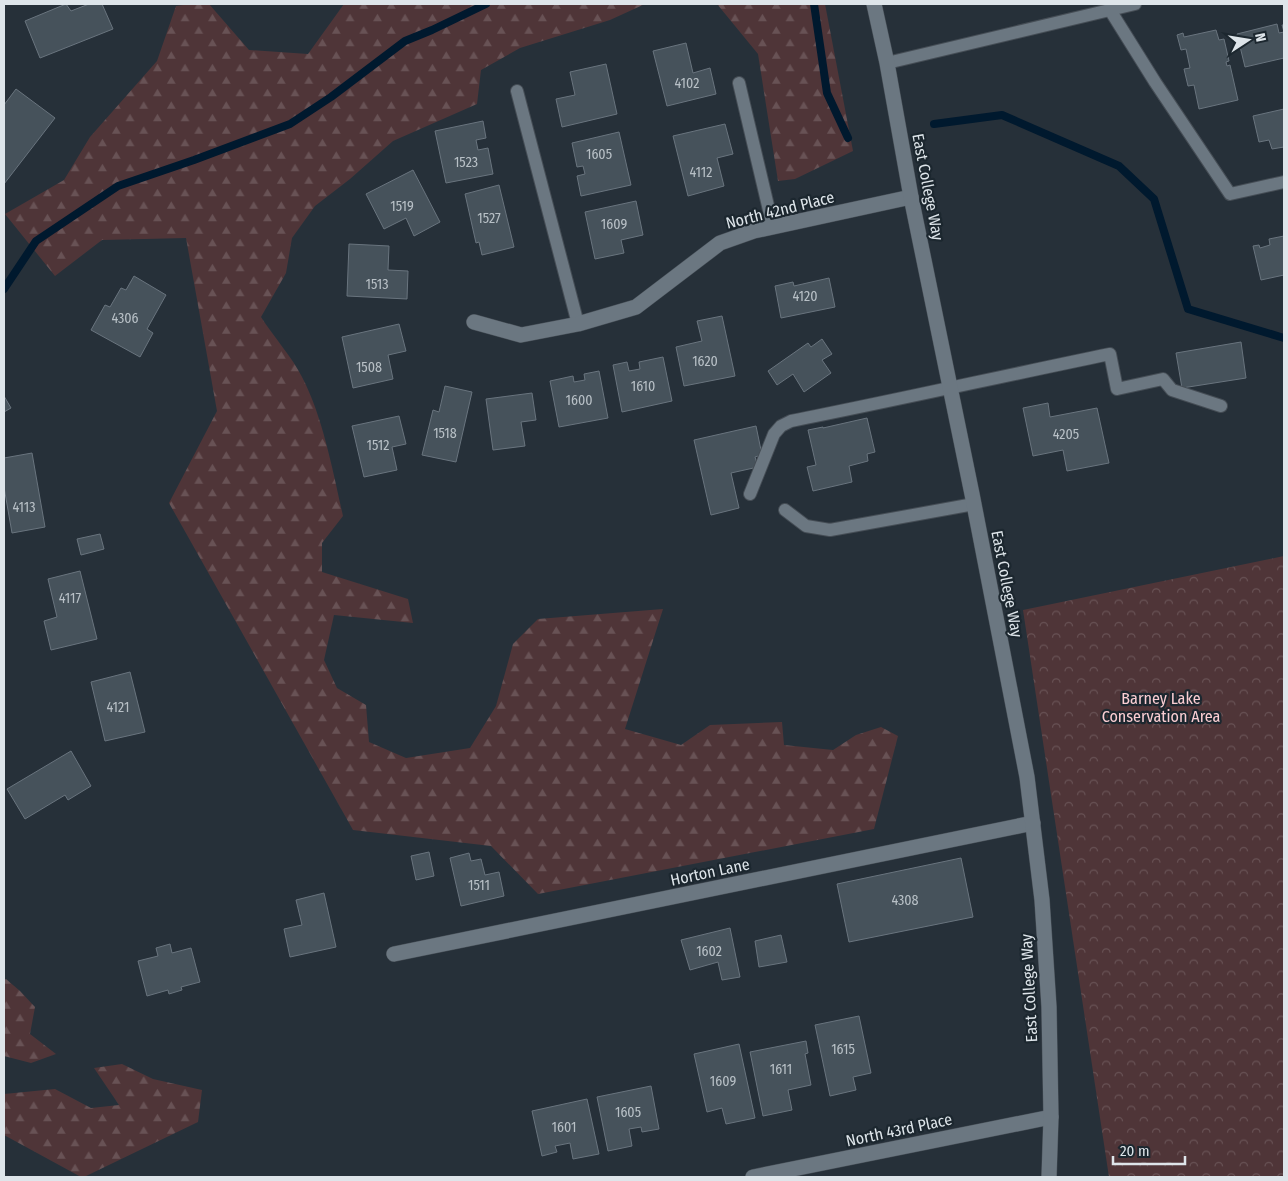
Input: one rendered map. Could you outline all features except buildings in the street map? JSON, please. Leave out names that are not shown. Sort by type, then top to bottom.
[{"type":"street","name":"East College Way","points":[[874,4],[1027,777],[1042,900],[1049,1007],[1050,1177]]},
{"type":"street","name":"North 42nd Place","points":[[474,322],[521,335],[578,324],[636,307],[720,243],[754,231],[911,198]]},
{"type":"street","name":"Horton Lane","points":[[394,954],[1033,823]]},
{"type":"street","name":"North 43rd Place","points":[[753,1177],[1051,1117]]},
{"type":"lane","points":[[887,63],[1135,4]]},
{"type":"lane","points":[[1110,10],[1155,82],[1230,194],[1284,182]]},
{"type":"lane","points":[[739,83],[773,227]]},
{"type":"lane","points":[[517,90],[578,324]]},
{"type":"lane","points":[[750,494],[774,434],[781,426],[791,421],[951,389],[988,379],[1110,354],[1117,389],[1162,379],[1172,390],[1221,406]]},
{"type":"lane","points":[[785,510],[806,526],[830,530],[974,504]]},
{"type":"green space","points":[[209,4],[249,50],[308,54],[344,4],[645,4],[610,20],[520,48],[481,70],[477,104],[393,141],[350,179],[315,206],[292,238],[286,273],[261,317],[302,377],[316,409],[331,463],[343,516],[322,543],[322,572],[408,599],[413,623],[334,615],[324,660],[337,688],[366,705],[369,742],[406,758],[470,748],[496,706],[513,644],[538,619],[663,609],[625,729],[681,745],[710,725],[782,722],[784,745],[833,750],[856,735],[881,727],[898,736],[874,829],[538,894],[491,846],[353,830],[169,503],[217,411],[186,238],[102,240],[55,276],[5,214],[64,180],[90,137],[157,61],[176,6]]},
{"type":"green space","points":[[717,4],[825,4],[853,151],[795,179],[778,181],[758,54]]},
{"type":"green space","name":"Barney Lake Conservation Area","points":[[1284,556],[1284,1177],[1109,1177],[1023,610]]},
{"type":"green space","points":[[6,979],[35,1007],[30,1034],[56,1054],[31,1063],[4,1056],[4,980]]},
{"type":"green space","points":[[122,1064],[153,1079],[202,1090],[198,1122],[84,1177],[4,1135],[4,1094],[55,1089],[91,1108],[119,1105],[94,1068]]},
{"type":"waterway","points":[[4,289],[36,241],[118,186],[290,124],[331,97],[405,41],[486,4]]},
{"type":"waterway","points":[[814,4],[827,93],[848,138]]},
{"type":"waterway","points":[[934,124],[1002,115],[1119,166],[1154,199],[1188,309],[1284,338]]}]
